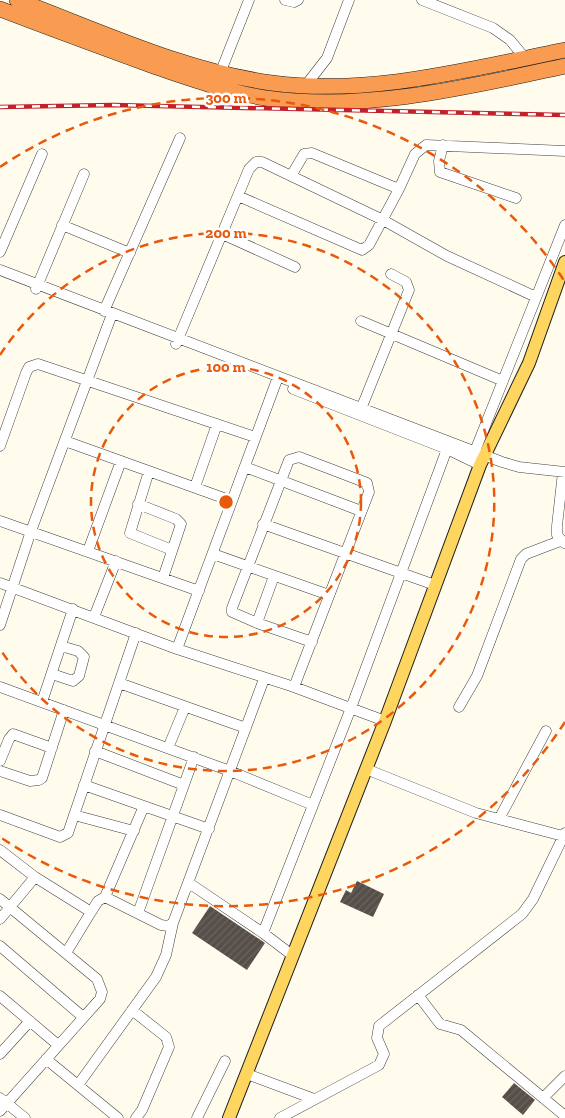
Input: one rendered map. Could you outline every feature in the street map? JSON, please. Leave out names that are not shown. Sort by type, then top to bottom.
[{"type":"highway","points":[[17,0],[163,54],[220,72],[274,83],[306,85],[405,81],[565,50]]},
{"type":"highway","points":[[0,9],[202,83],[266,98],[307,101],[353,100],[413,95],[565,66]]},
{"type":"main road","points":[[230,1118],[385,721],[480,457],[529,363],[565,262]]},
{"type":"street","points":[[220,72],[249,0]]},
{"type":"street","points":[[285,0],[294,2],[298,0]]},
{"type":"street","points":[[306,85],[327,58],[349,0]]},
{"type":"street","points":[[422,0],[493,28],[510,40],[525,58]]},
{"type":"street","points":[[0,625],[31,532],[88,379],[130,253],[180,138]]},
{"type":"street","points":[[238,196],[356,250],[366,249],[399,189],[415,154],[426,145],[565,151]]},
{"type":"street","points":[[443,145],[439,161],[440,172],[516,198]]},
{"type":"street","points":[[291,176],[304,154],[312,153],[399,189]]},
{"type":"street","points":[[0,252],[42,154]]},
{"type":"street","points":[[178,342],[249,169],[256,162],[291,176],[383,220],[447,256],[536,297]]},
{"type":"street","points":[[37,287],[84,174]]},
{"type":"street","points":[[62,225],[130,253]]},
{"type":"street","points":[[480,457],[503,380],[565,225]]},
{"type":"street","points":[[222,234],[295,267]]},
{"type":"street","points":[[0,270],[37,287]]},
{"type":"street","points":[[360,411],[409,290],[406,282],[391,274]]},
{"type":"street","points":[[0,275],[37,287],[480,457]]},
{"type":"street","points":[[361,321],[503,380]]},
{"type":"street","points":[[0,446],[29,368],[38,364],[88,379],[255,437]]},
{"type":"street","points":[[178,649],[277,380]]},
{"type":"street","points":[[360,411],[448,449],[519,467],[564,472],[562,505],[557,526],[562,542],[526,554],[521,559],[477,676],[458,707]]},
{"type":"street","points":[[195,487],[217,424]]},
{"type":"street","points":[[65,441],[232,500]]},
{"type":"street","points":[[264,933],[448,449]]},
{"type":"street","points":[[294,687],[312,642],[361,511],[369,492],[369,487],[367,483],[354,477],[299,457],[294,457],[285,466],[247,566],[232,612],[312,642]]},
{"type":"street","points":[[88,551],[121,461]]},
{"type":"street","points":[[245,467],[361,511]]},
{"type":"street","points":[[149,471],[130,533],[172,550]]},
{"type":"street","points":[[138,504],[179,521],[181,528],[163,578]]},
{"type":"street","points":[[0,521],[199,591]]},
{"type":"street","points":[[263,524],[401,575],[435,585]]},
{"type":"street","points":[[212,554],[329,595]]},
{"type":"street","points":[[94,617],[116,561]]},
{"type":"street","points":[[258,623],[274,576]]},
{"type":"street","points":[[0,583],[73,608],[178,649],[264,679],[294,687],[385,721]]},
{"type":"street","points":[[42,702],[73,608]]},
{"type":"street","points":[[0,814],[60,837],[68,833],[136,633]]},
{"type":"street","points":[[52,674],[73,680],[79,676],[84,656],[78,651],[61,646]]},
{"type":"street","points":[[78,1085],[161,968],[173,923],[264,679]]},
{"type":"street","points":[[119,683],[246,728]]},
{"type":"street","points":[[0,687],[230,770],[314,805]]},
{"type":"street","points":[[168,748],[185,707]]},
{"type":"street","points":[[0,771],[30,781],[39,780],[64,710]]},
{"type":"street","points":[[499,819],[546,731]]},
{"type":"street","points":[[0,761],[9,739],[14,734],[52,748]]},
{"type":"street","points":[[95,751],[184,785]]},
{"type":"street","points":[[138,913],[194,757]]},
{"type":"street","points":[[280,1118],[378,1065],[384,1054],[377,1038],[379,1026],[522,914],[533,899],[564,835],[499,819],[445,802],[366,769]]},
{"type":"street","points":[[84,785],[209,829]]},
{"type":"street","points":[[66,953],[98,901],[105,897],[144,806]]},
{"type":"street","points":[[74,815],[134,832]]},
{"type":"street","points":[[0,850],[35,877],[92,912]]},
{"type":"street","points":[[0,919],[35,877]]},
{"type":"street","points":[[189,883],[264,933],[292,956]]},
{"type":"street","points":[[105,897],[160,924],[168,926],[173,923]]},
{"type":"street","points":[[0,899],[97,980],[102,992],[100,999],[2,1104],[24,1118]]},
{"type":"street","points":[[0,946],[83,1017]]},
{"type":"street","points":[[418,995],[440,1024],[461,1030],[565,1116]]},
{"type":"street","points":[[0,996],[58,1045]]},
{"type":"street","points":[[132,1010],[166,1036],[169,1047],[142,1110],[136,1118]]},
{"type":"street","points":[[0,1054],[30,1021]]},
{"type":"street","points":[[46,1059],[118,1118]]},
{"type":"street","points":[[197,1118],[225,1061]]},
{"type":"street","points":[[247,1074],[314,1099]]},
{"type":"street","points":[[543,1098],[565,1076]]},
{"type":"building","points":[[357,881],[384,894],[373,917],[340,902],[346,890],[351,893]]},
{"type":"building","points":[[210,906],[265,943],[247,970],[192,933]]},
{"type":"building","points":[[514,1083],[535,1100],[523,1115],[502,1097]]},
{"type":"railway","points":[[0,107],[113,105],[565,115]]}]
